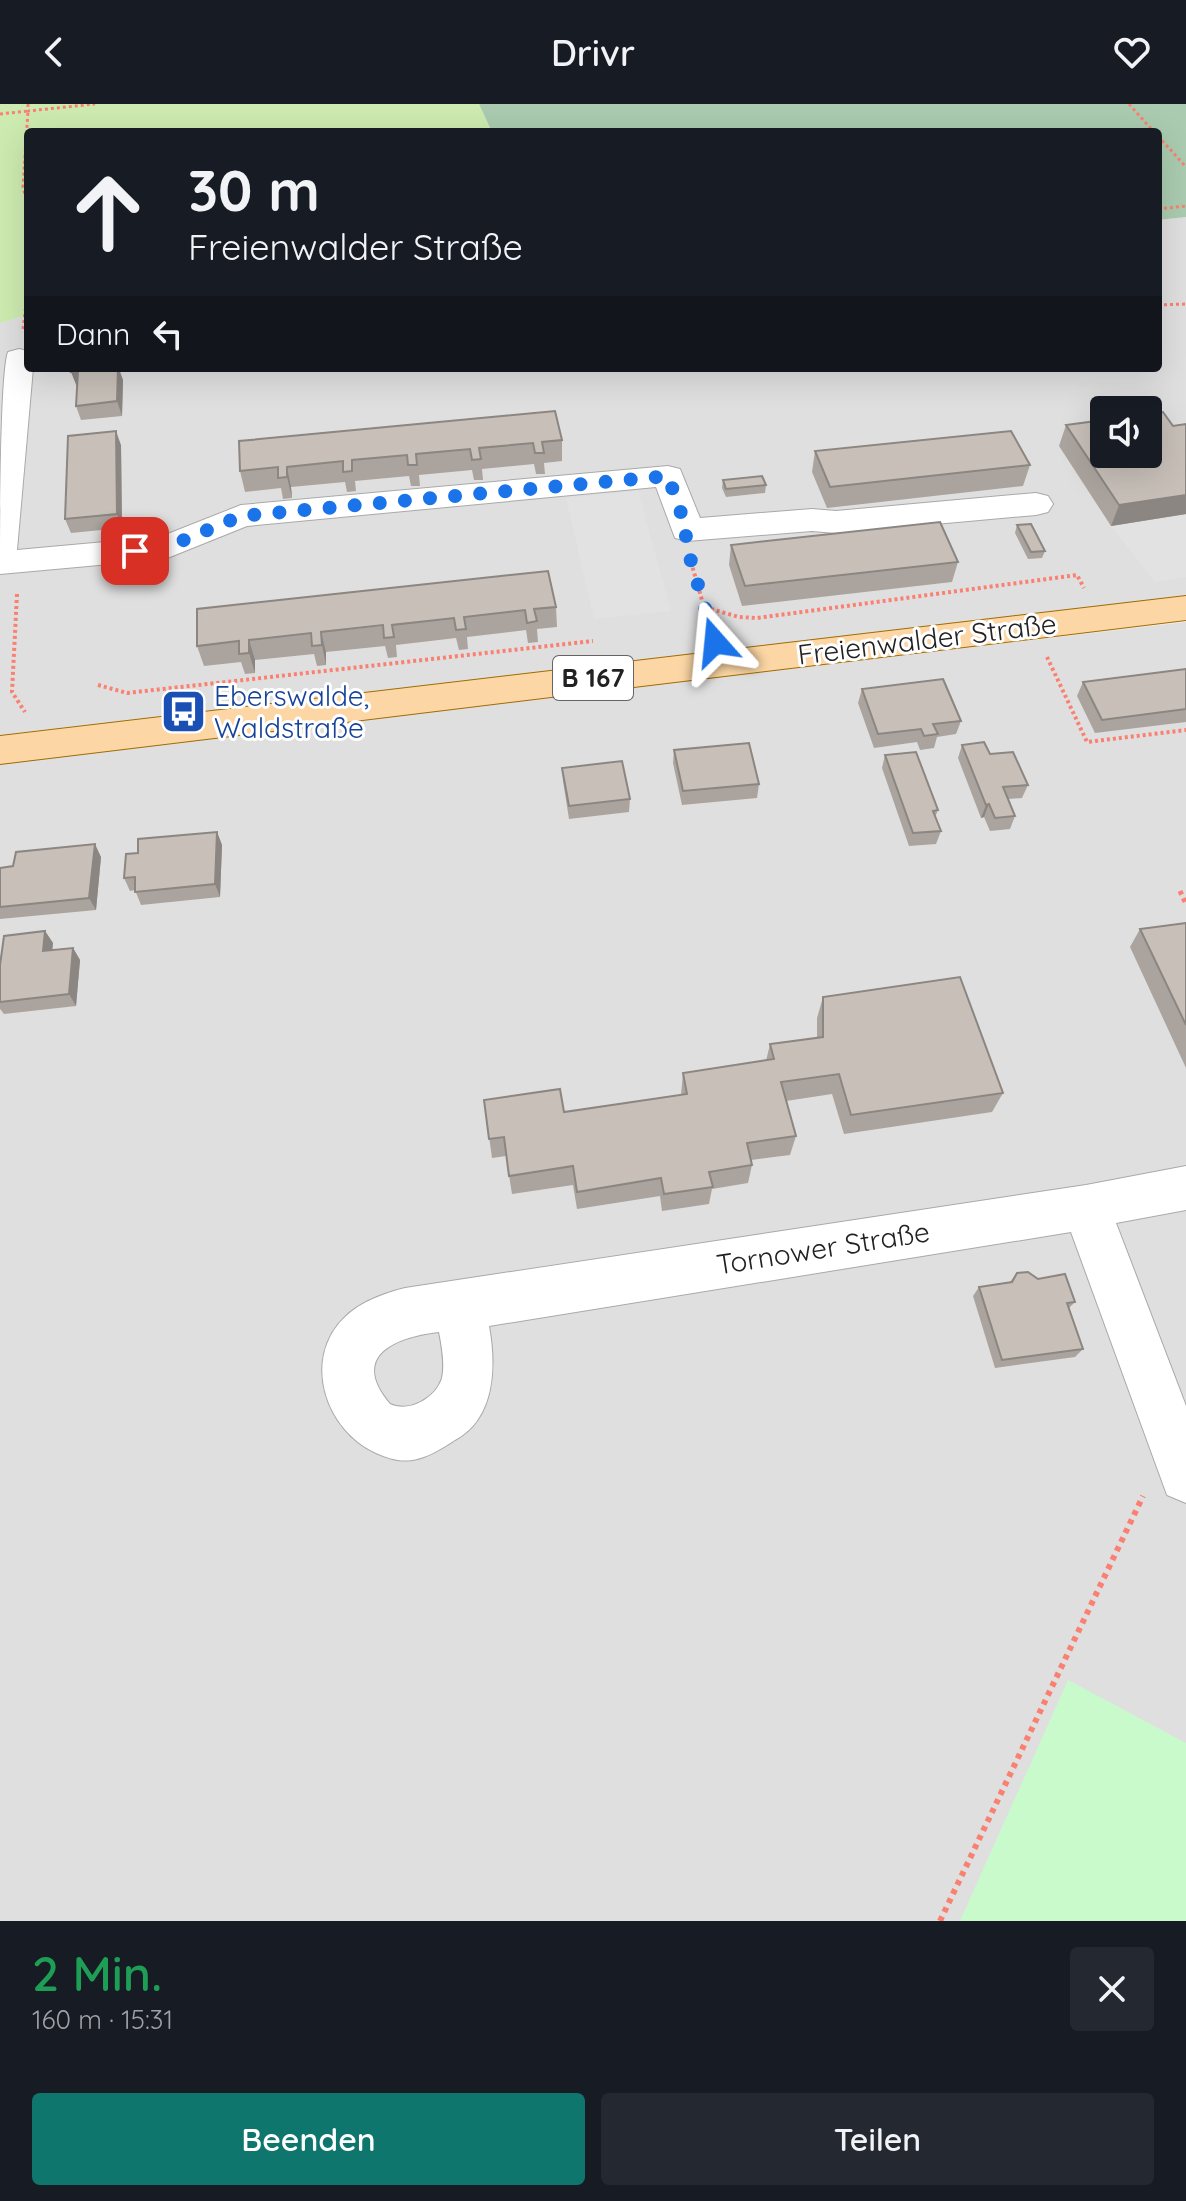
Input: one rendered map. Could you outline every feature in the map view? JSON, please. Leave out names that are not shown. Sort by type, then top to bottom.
[{"type":"main road","name":"Freienwalder Straße","points":[[0,750],[1186,608]]},
{"type":"street","points":[[19,358],[6,559],[165,548],[241,516],[668,476],[687,530],[812,520],[836,522],[1036,504]]},
{"type":"street","name":"Tornower Straße","points":[[460,1306],[1086,1207],[1186,1188]]},
{"type":"street","points":[[1086,1207],[1179,1456]]},
{"type":"path","points":[[28,104],[28,128]]},
{"type":"path","points":[[0,114],[95,104]]},
{"type":"path","points":[[1129,104],[1151,128]]},
{"type":"path","points":[[1162,141],[1186,167]]},
{"type":"path","points":[[1162,209],[1186,206]]},
{"type":"path","points":[[1162,305],[1186,304]]},
{"type":"path","points":[[19,358],[24,319]]},
{"type":"path","points":[[687,530],[685,541],[715,642]]},
{"type":"path","points":[[6,559],[12,692],[26,713],[35,716]]},
{"type":"path","points":[[704,607],[739,617],[757,618],[1077,575]]},
{"type":"path","points":[[1047,656],[1087,742],[1186,730]]},
{"type":"path","points":[[237,681],[237,690]]},
{"type":"path","points":[[1180,891],[1186,904]]},
{"type":"path","points":[[940,1921],[1179,1456]]},
{"type":"shaded area","points":[[1186,217],[1186,596],[0,735],[0,323],[24,316],[24,372],[1162,372],[1162,220]]},
{"type":"shaded area","points":[[638,491],[671,611],[594,619],[566,498]]},
{"type":"shaded area","points":[[1186,514],[1186,577],[1155,582],[1111,526]]},
{"type":"shaded area","points":[[1186,622],[1186,1921],[0,1921],[0,762]]},
{"type":"green space","points":[[0,104],[479,104],[490,128],[24,128],[24,316],[0,323]]},
{"type":"green space","points":[[479,104],[1186,104],[1186,217],[1162,220],[1162,128],[490,128]]},
{"type":"green space","points":[[1068,1680],[1186,1743],[1186,1921],[960,1921]]},
{"type":"building","points":[[78,372],[118,372],[117,401],[76,406]]},
{"type":"building","points":[[555,411],[562,440],[542,442],[544,453],[535,453],[533,443],[479,448],[481,459],[472,460],[470,449],[416,454],[417,465],[408,465],[407,455],[352,460],[352,471],[343,472],[343,461],[287,467],[287,477],[278,478],[278,467],[240,471],[239,441]]},
{"type":"building","points":[[1162,412],[1173,426],[1186,424],[1186,495],[1119,505],[1094,468],[1162,468]]},
{"type":"building","points":[[1090,422],[1090,461],[1066,425]]},
{"type":"building","points":[[116,431],[117,514],[65,519],[68,436]]},
{"type":"building","points":[[1011,431],[1030,465],[830,487],[815,451]]},
{"type":"building","points":[[762,476],[766,485],[726,489],[723,480]]},
{"type":"building","points":[[940,522],[958,562],[745,586],[731,545]]},
{"type":"building","points":[[1031,524],[1045,551],[1031,552],[1017,525]]},
{"type":"building","points":[[548,571],[556,607],[534,609],[537,621],[527,623],[525,610],[464,617],[466,629],[456,630],[454,618],[392,625],[394,637],[384,638],[383,625],[321,632],[322,645],[312,646],[311,633],[249,640],[249,653],[239,654],[239,641],[197,646],[197,609]]},
{"type":"building","points":[[1186,669],[1186,709],[1102,720],[1083,682]]},
{"type":"building","points":[[943,679],[961,721],[933,724],[938,734],[924,736],[921,729],[878,734],[862,689]]},
{"type":"building","points":[[984,742],[990,754],[1013,752],[1028,785],[1003,787],[1015,816],[995,818],[989,804],[986,805],[962,745]]},
{"type":"building","points":[[749,743],[759,784],[683,791],[674,750]]},
{"type":"building","points":[[916,752],[938,810],[933,811],[941,831],[913,833],[885,755]]},
{"type":"building","points":[[622,761],[630,799],[569,806],[562,768]]},
{"type":"building","points":[[217,832],[215,884],[135,892],[135,877],[124,878],[126,854],[138,853],[138,839]]},
{"type":"building","points":[[95,844],[89,898],[0,907],[0,868],[13,866],[16,852]]},
{"type":"building","points":[[1186,923],[1186,1025],[1140,929]]},
{"type":"building","points":[[45,931],[43,951],[73,948],[69,994],[0,1002],[4,936]]},
{"type":"building","points":[[960,977],[1003,1093],[851,1115],[839,1074],[781,1082],[796,1136],[747,1143],[752,1165],[709,1172],[713,1187],[664,1194],[661,1178],[577,1192],[573,1166],[509,1176],[504,1137],[489,1139],[484,1100],[560,1089],[564,1112],[687,1094],[683,1073],[774,1059],[770,1044],[823,1037],[823,997]]},
{"type":"building","points":[[1028,1272],[1038,1279],[1065,1274],[1075,1302],[1067,1303],[1083,1349],[1002,1360],[979,1287],[1012,1282],[1017,1273]]},
{"type":"place","name":"Eberswalde, Waldstraße","points":[[183,712]]},
{"type":"route","points":[[135,551],[165,548],[241,516],[668,476],[687,530],[685,541],[715,642]]}]
